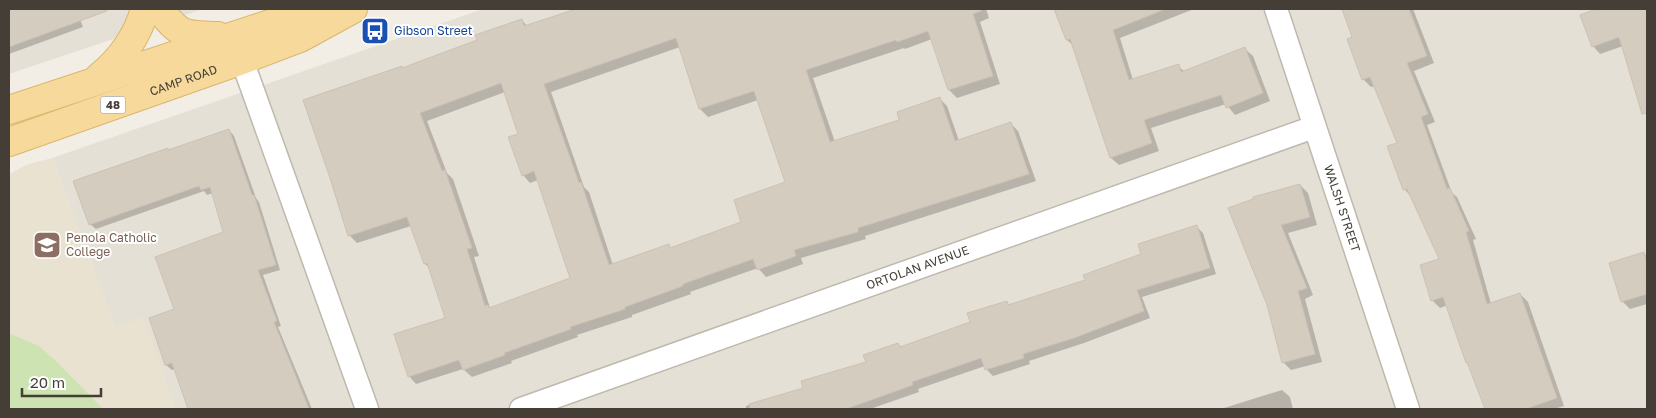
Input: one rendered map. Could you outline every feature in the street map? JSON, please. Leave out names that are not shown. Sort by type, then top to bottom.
[{"type":"main road","points":[[90,84],[108,70],[123,54],[141,24],[145,9]]},
{"type":"main road","points":[[159,9],[174,27],[188,35],[230,36]]},
{"type":"main road","name":"48","points":[[9,110],[291,16],[334,9]]},
{"type":"main road","name":"CAMP ROAD","points":[[9,142],[300,38],[354,9]]},
{"type":"street","name":"WALSH STREET","points":[[1276,9],[1408,409]]},
{"type":"street","points":[[242,60],[367,409]]},
{"type":"street","name":"ORTOLAN AVENUE","points":[[521,409],[1314,127]]},
{"type":"shaded area","points":[[9,9],[203,9],[9,74]]},
{"type":"shaded area","points":[[483,9],[1647,9],[1647,409],[146,409],[52,158]]},
{"type":"shaded area","name":"Penola Catholic College","points":[[52,158],[116,328],[143,317],[176,409],[9,409],[9,174],[26,165]]},
{"type":"green space","points":[[9,333],[39,346],[103,409],[9,409]]},
{"type":"building","points":[[9,9],[106,9],[107,11],[9,47]]},
{"type":"building","points":[[576,9],[980,9],[981,11],[973,14],[993,76],[948,90],[928,31],[806,70],[830,142],[899,120],[897,112],[940,97],[955,141],[1011,122],[1029,174],[858,228],[858,232],[794,250],[796,256],[757,270],[753,259],[683,284],[683,286],[625,307],[625,309],[570,327],[571,329],[463,370],[459,360],[408,377],[394,334],[445,318],[427,263],[424,264],[407,217],[348,236],[303,100],[402,66],[402,68],[477,40],[475,35],[522,19],[524,26]],"holes":[[[676,38],[699,109],[754,91],[785,182],[734,200],[741,222],[670,248],[669,244],[609,265],[581,182],[579,183],[544,84]],[[501,83],[518,134],[508,137],[522,176],[534,171],[570,278],[489,308],[488,305],[485,306],[467,249],[472,248],[445,170],[442,171],[420,113]]]},
{"type":"building","points":[[1054,9],[1163,9],[1113,30],[1129,80],[1179,64],[1181,72],[1245,47],[1263,93],[1226,108],[1221,95],[1144,120],[1152,143],[1110,158],[1070,39],[1066,40]]},
{"type":"building","points":[[1342,9],[1409,9],[1427,56],[1407,63],[1428,114],[1421,117],[1447,189],[1450,188],[1469,231],[1466,232],[1487,304],[1520,293],[1557,398],[1526,409],[1485,409],[1466,363],[1443,297],[1431,301],[1420,265],[1439,259],[1407,189],[1403,190],[1387,146],[1397,143],[1370,77],[1362,80],[1347,39],[1352,37]]},
{"type":"building","points":[[1596,9],[1647,9],[1647,113],[1642,114],[1619,37],[1592,47],[1580,15]]},
{"type":"building","points":[[229,129],[252,195],[254,195],[276,265],[258,270],[277,321],[274,322],[309,409],[188,409],[172,363],[165,365],[149,318],[174,309],[155,257],[223,232],[210,187],[201,190],[199,186],[89,225],[73,181]]},
{"type":"building","points":[[1300,184],[1310,217],[1281,225],[1307,288],[1298,291],[1315,354],[1282,363],[1267,305],[1228,208],[1253,199],[1253,197]]},
{"type":"building","points":[[1197,225],[1210,268],[1137,290],[1144,311],[1077,337],[1023,354],[1024,358],[985,370],[981,358],[912,382],[913,385],[846,409],[750,409],[749,404],[803,388],[801,381],[866,362],[863,355],[898,343],[900,347],[970,322],[967,313],[1007,301],[1008,305],[1085,280],[1083,275],[1141,254],[1138,244]]},
{"type":"building","points":[[1644,252],[1647,263],[1647,294],[1621,302],[1609,263]]},
{"type":"place","name":"Gibson Street","points":[[375,31]]},
{"type":"place","name":"Penola Catholic College","points":[[47,245]]}]
